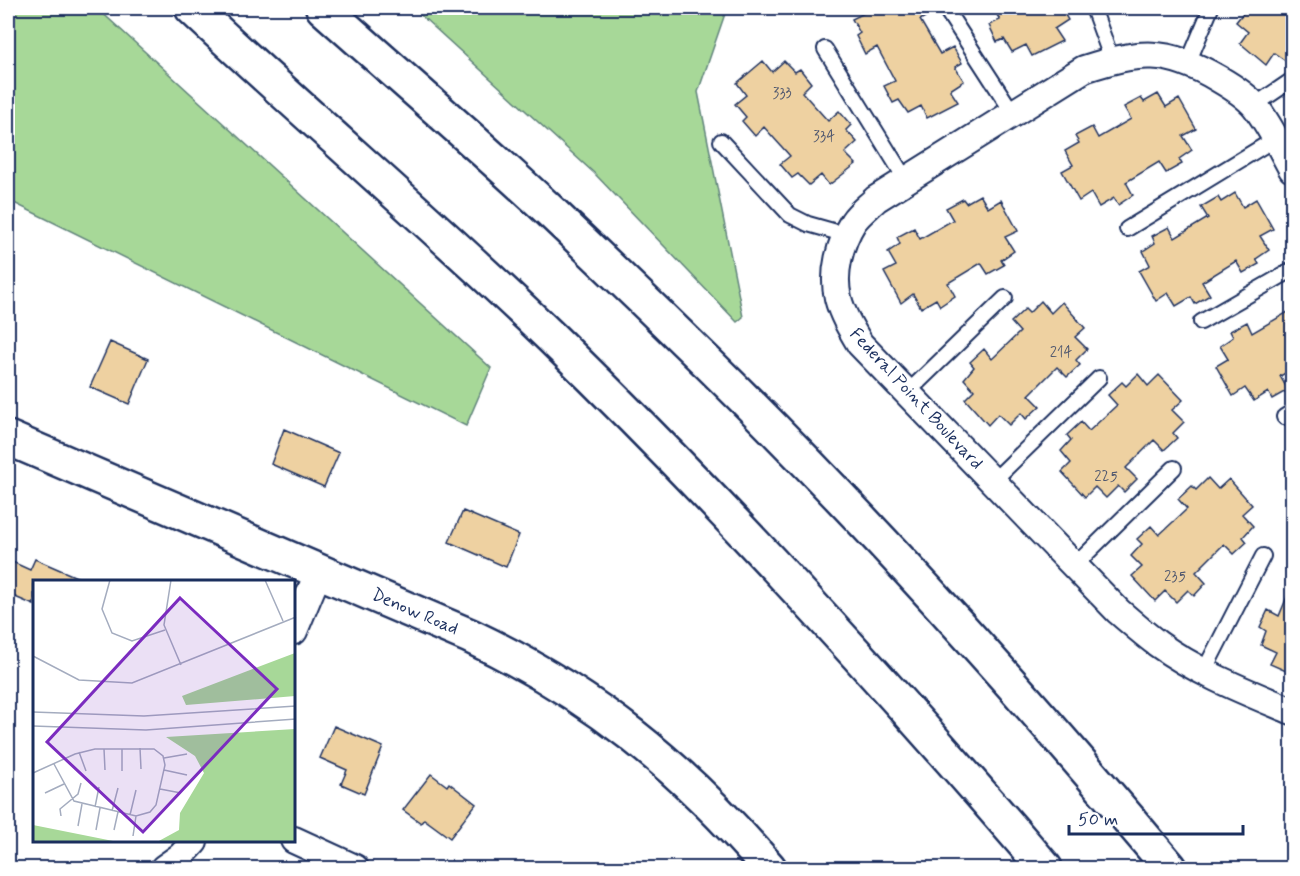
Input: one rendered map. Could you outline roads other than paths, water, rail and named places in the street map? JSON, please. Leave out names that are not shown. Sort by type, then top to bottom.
[{"type":"main road","points":[[192,8],[411,205],[552,338],[732,520],[843,639],[1045,868]]},
{"type":"main road","points":[[323,8],[549,210],[776,431],[953,620],[1103,788],[1170,868]]},
{"type":"main road","name":"Denow Road","points":[[8,438],[512,656],[583,698],[627,730],[680,774],[735,829],[769,868]]},
{"type":"street","name":"Federal Point Boulevard","points":[[1293,169],[1255,105],[1233,87],[1200,68],[1169,56],[1142,55],[1112,60],[1084,69],[876,199],[854,220],[841,246],[837,271],[837,297],[848,325],[860,344],[1118,611],[1159,645],[1204,671],[1228,684],[1293,711]]},
{"type":"street","points":[[296,626],[319,571]]},
{"type":"street","points":[[296,841],[355,868]]},
{"type":"street","points":[[164,868],[181,856],[193,843]]},
{"type":"lane","points":[[945,8],[1013,113]]},
{"type":"lane","points":[[1093,8],[1112,60]]},
{"type":"lane","points":[[1188,63],[1211,8]]},
{"type":"lane","points":[[825,50],[906,180]]},
{"type":"lane","points":[[1255,105],[1293,80]]},
{"type":"lane","points":[[1127,229],[1275,139]]},
{"type":"lane","points":[[721,141],[790,215],[808,224],[847,235]]},
{"type":"lane","points":[[1201,322],[1293,270]]},
{"type":"lane","points":[[907,393],[1005,298]]},
{"type":"lane","points":[[992,482],[1098,378]]},
{"type":"lane","points":[[1074,567],[1174,468]]},
{"type":"lane","points":[[1204,671],[1263,556]]}]
